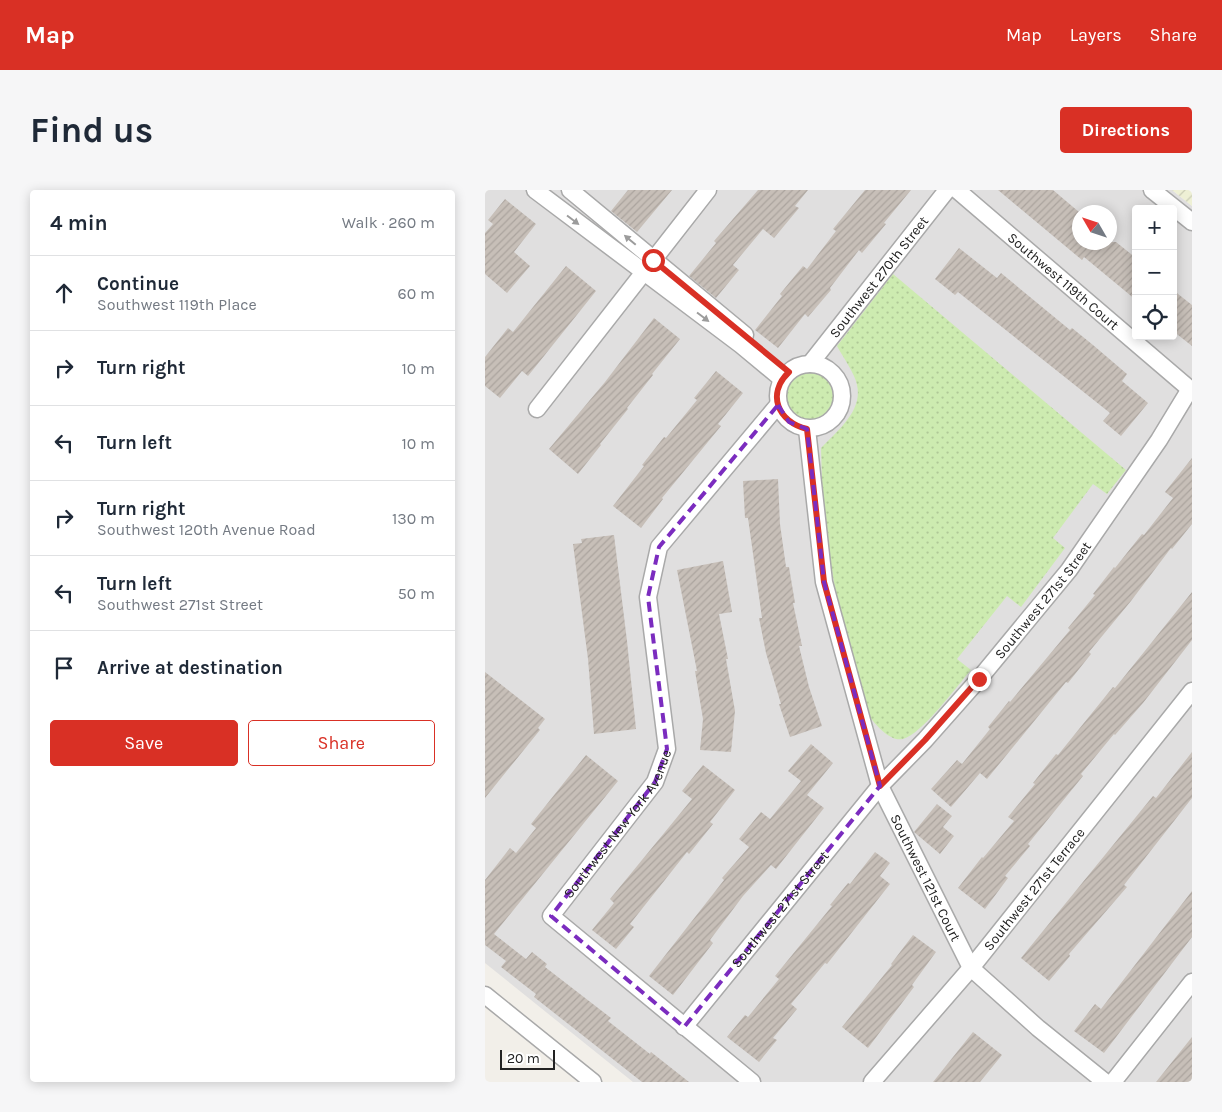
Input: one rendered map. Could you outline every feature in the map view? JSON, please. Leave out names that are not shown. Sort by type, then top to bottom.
[{"type":"street","points":[[535,190],[648,267],[785,376]]},
{"type":"street","points":[[570,190],[648,267]]},
{"type":"street","points":[[537,409],[708,190]]},
{"type":"street","name":"Southwest 270th Street","points":[[810,364],[947,190]]},
{"type":"street","name":"Southwest 119th Court","points":[[957,190],[1191,390]]},
{"type":"street","points":[[1152,190],[1192,222]]},
{"type":"street","points":[[810,364],[829,370],[837,378],[841,387],[842,397],[840,408],[835,417],[827,424],[818,428],[807,429],[789,422],[782,414],[778,405],[778,387],[785,376],[802,365],[810,364]]},
{"type":"street","name":"Southwest 271st Street","points":[[684,1027],[880,786],[925,740],[967,692],[1069,570],[1159,440],[1191,390]]},
{"type":"street","name":"Southwest New York Avenue","points":[[684,1027],[551,916],[655,782],[667,749],[648,597],[659,547],[778,405]]},
{"type":"street","name":"Southwest 121st Court","points":[[807,429],[824,582],[880,786],[971,968]]},
{"type":"street","name":"Southwest 271st Terrace","points":[[872,1082],[971,968],[1192,691]]},
{"type":"street","points":[[971,968],[1038,1028],[1105,1082]]},
{"type":"street","points":[[1113,1082],[1192,982]]},
{"type":"street","points":[[485,995],[593,1082]]},
{"type":"street","points":[[684,1027],[752,1082]]},
{"type":"highlighted area","points":[[778,405],[789,422],[807,429],[824,582],[880,786],[684,1027],[551,916],[655,782],[667,749],[648,597],[659,547]]},
{"type":"shaded area","points":[[485,190],[1172,190],[1192,206],[1192,1082],[633,1082],[485,963]]},
{"type":"green space","points":[[1172,190],[1192,190],[1192,206]]},
{"type":"green space","points":[[893,274],[1126,470],[1107,494],[1093,484],[1053,538],[1065,548],[1021,607],[1007,596],[957,659],[971,670],[939,709],[920,728],[903,739],[893,738],[888,735],[869,716],[839,613],[823,515],[821,448],[847,420],[856,403],[858,394],[854,376],[837,346]]},
{"type":"green space","points":[[810,370],[828,377],[835,395],[828,413],[810,420],[792,413],[785,395],[792,377]]},
{"type":"building","points":[[628,190],[672,190],[637,232],[611,211]]},
{"type":"building","points":[[758,190],[808,190],[795,206],[799,208],[774,238],[763,229],[733,265],[739,270],[716,298],[689,276],[716,243],[714,241]]},
{"type":"building","points":[[865,190],[911,190],[862,253],[859,250],[830,288],[831,290],[808,317],[805,314],[778,348],[755,330],[782,296],[780,294],[803,266],[807,269],[836,231],[833,229]]},
{"type":"building","points":[[998,190],[1053,190],[1072,206],[1072,250],[1117,250],[1117,243],[1132,255],[1132,297],[1084,257],[1082,260]]},
{"type":"building","points":[[505,199],[536,224],[514,252],[530,266],[507,293],[485,274],[485,233],[493,224],[488,220]]},
{"type":"building","points":[[959,248],[997,278],[1001,273],[1127,374],[1122,381],[1148,403],[1121,436],[1103,421],[1110,413],[958,292],[955,295],[935,279]]},
{"type":"building","points":[[566,266],[596,291],[528,376],[522,371],[500,398],[485,386],[485,357],[508,328],[513,332]]},
{"type":"building","points":[[1177,293],[1192,305],[1192,346],[1177,334]]},
{"type":"building","points":[[654,318],[680,339],[578,474],[549,449],[605,382]]},
{"type":"building","points":[[716,371],[743,393],[718,424],[721,426],[662,498],[641,528],[613,506],[664,437],[666,438],[697,400],[694,398]]},
{"type":"building","points":[[1192,458],[1192,524],[1089,652],[1091,654],[1068,683],[1066,682],[987,779],[980,773],[951,807],[931,789],[957,760],[962,764],[990,729],[988,727],[1070,630],[1068,628],[1095,595],[1093,594],[1114,567],[1142,534],[1144,535],[1173,498],[1165,492]]},
{"type":"building","points":[[778,479],[780,524],[786,567],[789,567],[795,603],[793,603],[802,646],[799,646],[809,687],[822,726],[790,737],[779,704],[781,704],[766,653],[759,618],[762,618],[748,518],[745,518],[743,481]]},
{"type":"building","points":[[614,535],[636,729],[594,734],[588,659],[573,544],[582,543],[581,539]]},
{"type":"building","points":[[723,561],[732,612],[719,614],[728,659],[726,659],[735,711],[731,752],[700,750],[703,719],[695,671],[697,671],[677,570]]},
{"type":"building","points":[[1192,592],[1192,640],[1143,703],[1081,774],[1083,776],[1028,844],[1030,846],[1005,876],[1008,878],[985,909],[958,888],[1014,821],[1008,817],[1035,784],[1033,783],[1113,687],[1115,688]]},
{"type":"building","points":[[485,672],[545,719],[538,728],[540,730],[485,798]]},
{"type":"building","points":[[811,744],[833,763],[807,795],[824,808],[776,869],[771,865],[743,896],[710,940],[713,943],[673,995],[649,976],[724,880],[722,878],[749,847],[739,839],[761,812],[770,819],[801,781],[788,771]]},
{"type":"building","points":[[1192,752],[1192,798],[1124,885],[1127,887],[1069,954],[1070,956],[1049,981],[1021,958],[1153,796],[1156,798]]},
{"type":"building","points":[[586,755],[618,781],[494,934],[526,959],[532,952],[547,964],[545,967],[611,1018],[608,1021],[689,1082],[642,1082],[534,997],[536,994],[501,967],[506,961],[485,945],[485,880],[510,848],[516,853],[536,828],[531,824]]},
{"type":"building","points":[[703,765],[735,790],[710,822],[713,824],[689,854],[687,852],[630,924],[634,927],[616,949],[592,930],[614,903],[610,899],[692,799],[682,791]]},
{"type":"building","points":[[937,804],[952,816],[943,827],[954,836],[940,854],[914,832]]},
{"type":"building","points":[[875,852],[890,863],[880,876],[890,884],[827,964],[825,963],[791,1004],[797,1009],[773,1038],[777,1040],[759,1062],[727,1037],[745,1015],[748,1017],[779,979],[775,976],[832,906],[830,905],[848,883],[850,884]]},
{"type":"building","points":[[1192,891],[1192,937],[1104,1053],[1074,1031],[1095,1004],[1101,1009]]},
{"type":"building","points":[[913,935],[936,952],[912,985],[914,987],[868,1048],[842,1027],[892,965]]},
{"type":"building","points":[[973,1032],[1002,1055],[980,1082],[933,1082]]},
{"type":"building","points":[[1192,1037],[1192,1082],[1156,1082]]},
{"type":"route","points":[[653,260],[789,372],[782,379],[778,387],[778,405],[782,414],[789,422],[807,429],[824,582],[880,786],[925,740],[979,679]]}]
